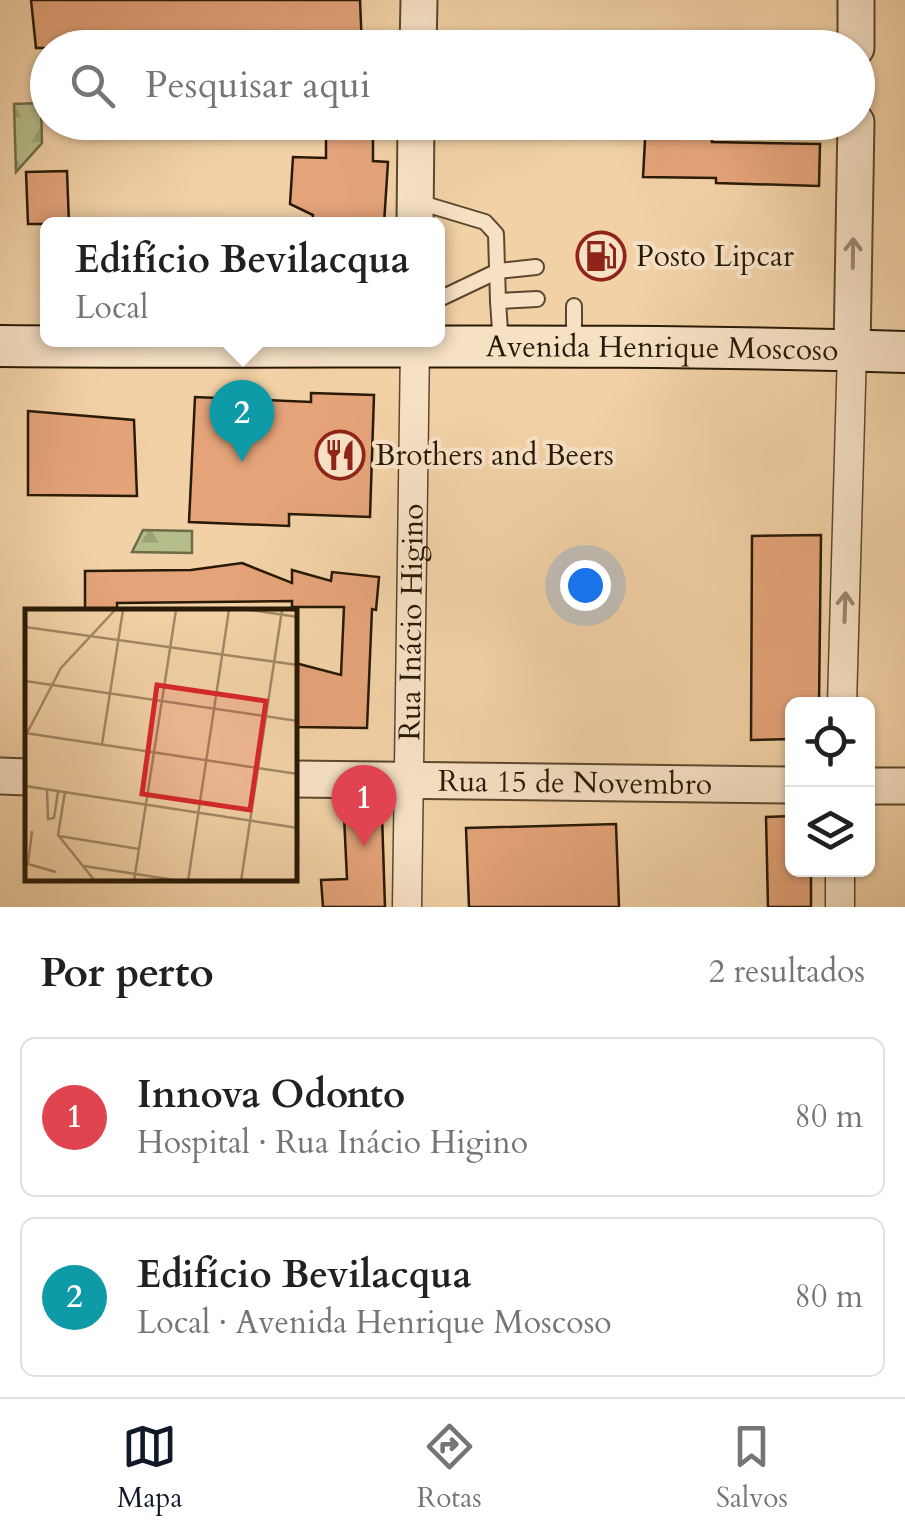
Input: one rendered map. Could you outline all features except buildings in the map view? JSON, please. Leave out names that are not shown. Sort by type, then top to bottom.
[{"type":"main road","name":"Avenida Henrique Moscoso","points":[[445,344],[905,352]]},
{"type":"main road","name":"Avenida Henrique Moscoso","points":[[0,346],[40,346]]},
{"type":"main road","name":"Avenida Henrique Moscoso","points":[[100,347],[243,347]]},
{"type":"street","points":[[418,30],[419,0]]},
{"type":"street","points":[[856,0],[856,30]]},
{"type":"street","points":[[414,213],[416,140]]},
{"type":"street","points":[[842,697],[856,140]]},
{"type":"street","name":"Rua Inácio Higino","points":[[407,907],[415,347]]},
{"type":"street","name":"Rua 15 de Novembro","points":[[298,780],[785,785]]},
{"type":"street","points":[[875,786],[905,786]]},
{"type":"street","points":[[840,877],[840,907]]},
{"type":"lane","points":[[414,213],[485,222],[496,234],[500,346]]},
{"type":"lane","points":[[445,296],[498,271],[536,268]]},
{"type":"lane","points":[[498,301],[537,300]]},
{"type":"lane","points":[[574,306],[574,348]]},
{"type":"green space","points":[[30,103],[30,140],[42,140],[16,172],[14,104]]},
{"type":"green space","points":[[143,530],[192,531],[192,553],[132,552]]},
{"type":"place","name":"Posto Lipcar","points":[[601,256]]},
{"type":"place","name":"Brothers and Beers","points":[[340,455]]},
{"type":"place","name":"Edifício Bevilacqua","points":[[242,462]]},
{"type":"place","name":"Innova Odonto","points":[[364,847]]}]
